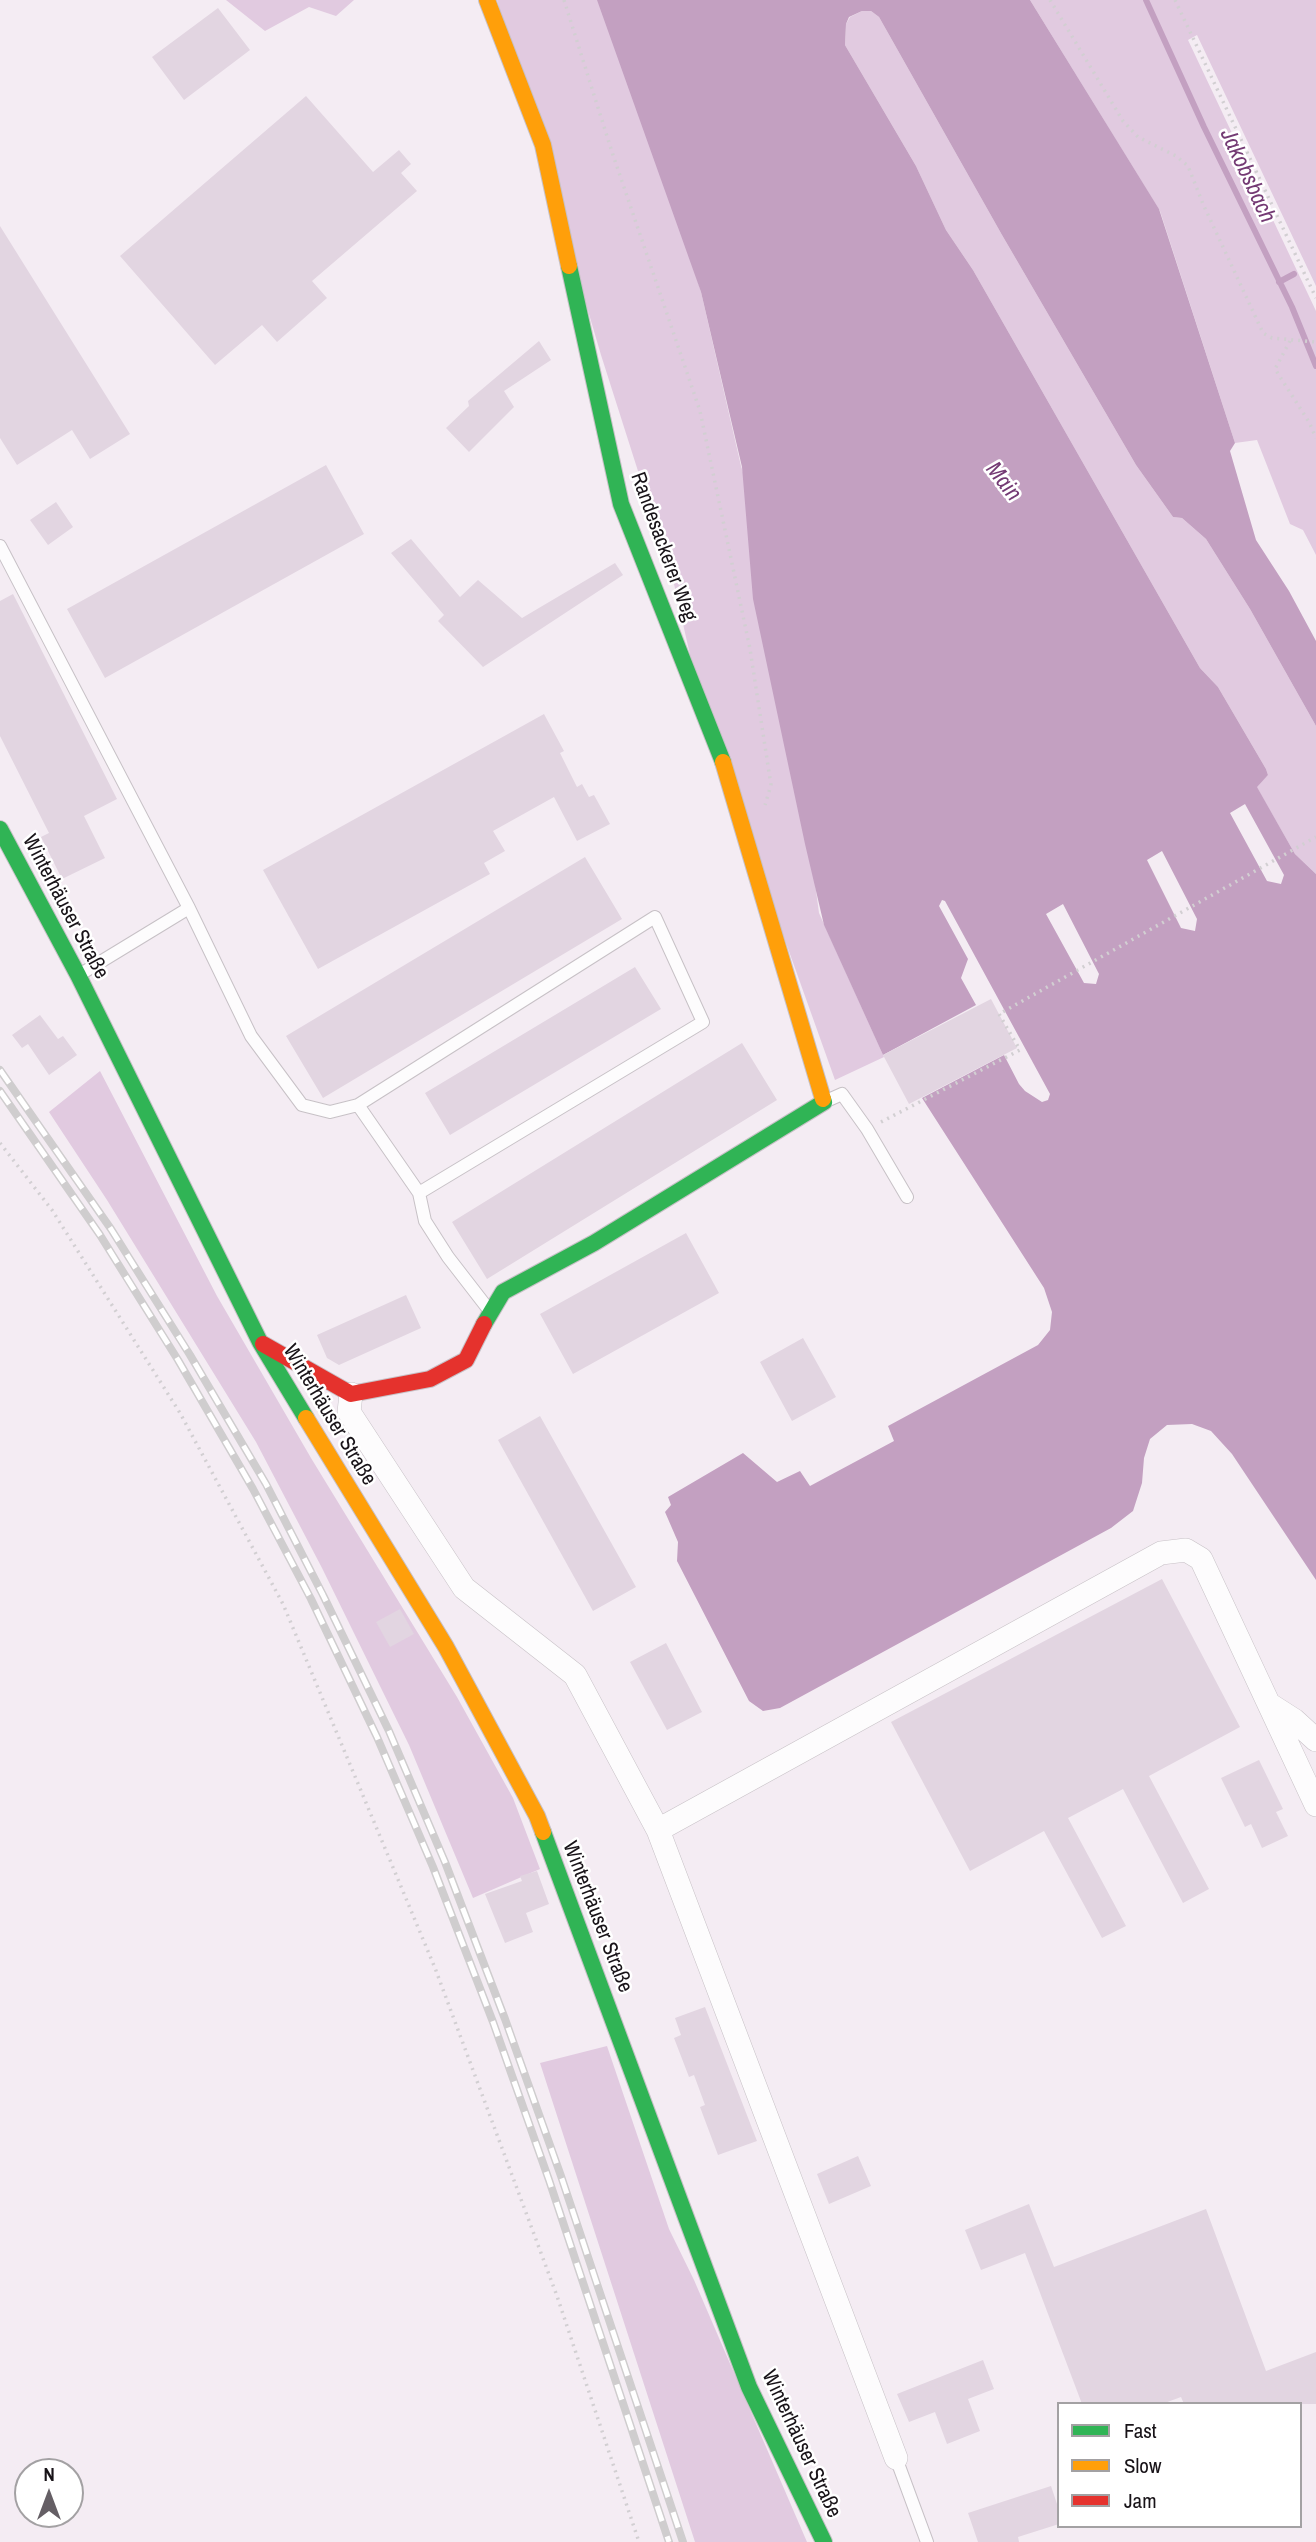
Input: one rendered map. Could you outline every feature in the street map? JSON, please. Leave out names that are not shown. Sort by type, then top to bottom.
[{"type":"main road","name":"Randesackerer Weg","points":[[487,0],[543,145],[621,504],[727,771],[824,1102]]},
{"type":"main road","name":"Winterhäuser Straße","points":[[0,829],[78,975],[260,1342],[446,1647],[537,1816],[749,2387],[824,2542]]},
{"type":"main road","name":"Winterhäuser Straße","points":[[260,1342],[351,1394],[430,1379],[466,1360],[490,1310],[503,1292],[594,1243],[824,1102]]},
{"type":"street","points":[[351,1394],[349,1412],[464,1588],[575,1675],[658,1830],[896,2458]]},
{"type":"street","points":[[658,1830],[1161,1553],[1185,1550],[1201,1559],[1316,1805]]},
{"type":"street","points":[[1269,1704],[1294,1720],[1316,1740]]},
{"type":"lane","points":[[0,546],[189,908],[251,1035],[302,1105],[330,1112],[358,1105],[655,918],[703,1022],[419,1193]]},
{"type":"lane","points":[[78,975],[189,908]]},
{"type":"lane","points":[[824,1102],[842,1094],[867,1129],[907,1197]]},
{"type":"lane","points":[[358,1105],[419,1193],[425,1221],[448,1257],[490,1310]]},
{"type":"lane","points":[[896,2458],[927,2542]]},
{"type":"path","points":[[564,0],[612,152],[701,411],[750,649],[771,785],[764,808]]},
{"type":"path","points":[[1050,0],[1124,121],[1138,136],[1177,156],[1188,166],[1263,333],[1272,338],[1316,342]]},
{"type":"path","points":[[1175,0],[1316,298]]},
{"type":"path","points":[[1290,341],[1275,369],[1309,422],[1316,438]]},
{"type":"path","points":[[867,1129],[1020,1050],[999,1014],[1316,837]]},
{"type":"path","points":[[0,1143],[52,1210],[180,1413],[283,1604],[435,1968],[558,2296],[639,2542]]},
{"type":"shaded area","points":[[226,0],[354,0],[336,16],[309,7],[265,31]]},
{"type":"shaded area","points":[[497,0],[612,0],[701,292],[741,466],[792,619],[798,756],[819,913],[884,1057],[835,1080],[702,708],[674,584],[601,355]]},
{"type":"shaded area","points":[[1030,0],[1316,0],[1316,286],[1197,35],[1188,40],[1316,311],[1316,555],[1303,530],[1290,524],[1257,440],[1235,443],[1160,211]]},
{"type":"shaded area","points":[[862,11],[871,11],[879,17],[1136,465],[1173,517],[1182,518],[1206,539],[1250,609],[1316,726],[1316,874],[1295,854],[1256,786],[1268,775],[1266,769],[1218,687],[1200,668],[973,270],[946,230],[916,166],[845,45],[846,24],[850,17]]},
{"type":"shaded area","points":[[100,1071],[217,1296],[311,1458],[457,1697],[513,1798],[540,1869],[473,1898],[409,1745],[322,1568],[256,1442],[107,1200],[49,1112]]},
{"type":"shaded area","points":[[607,2046],[669,2229],[694,2280],[807,2542],[695,2542],[540,2063]]},
{"type":"water","name":"Main","points":[[597,0],[1030,0],[1159,209],[1235,443],[1230,451],[1256,540],[1289,591],[1316,641],[1316,726],[1250,609],[1206,539],[1182,518],[1173,517],[1136,465],[879,17],[871,11],[862,11],[849,17],[845,45],[916,166],[946,230],[973,270],[1200,668],[1218,687],[1266,769],[1268,775],[1257,787],[1295,854],[1316,874],[1316,1580],[1232,1454],[1211,1431],[1192,1424],[1167,1425],[1150,1439],[1144,1458],[1142,1483],[1133,1511],[1111,1528],[780,1708],[763,1711],[749,1701],[677,1561],[678,1542],[665,1512],[671,1505],[668,1497],[743,1453],[777,1482],[800,1471],[810,1486],[894,1441],[888,1426],[1038,1345],[1050,1330],[1052,1312],[1044,1288],[922,1098],[1004,1055],[1025,1091],[1042,1102],[1048,1100],[1050,1094],[945,901],[942,900],[939,906],[968,959],[961,978],[976,1005],[883,1055],[824,925],[753,599],[742,467],[701,292]],"holes":[[[1245,804],[1284,875],[1281,884],[1267,881],[1230,813]],[[1162,851],[1197,919],[1195,931],[1181,928],[1147,860]],[[1063,904],[1099,974],[1096,984],[1084,983],[1046,914]]]},
{"type":"building","points":[[218,8],[250,50],[184,100],[152,57]]},
{"type":"building","points":[[306,96],[373,172],[399,150],[411,164],[401,173],[417,191],[312,281],[327,298],[277,342],[262,325],[215,365],[120,256]]},
{"type":"building","points":[[0,226],[130,434],[90,459],[72,430],[17,465],[0,438]]},
{"type":"building","points":[[539,341],[551,360],[504,391],[514,407],[469,452],[446,428],[469,406],[468,401]]},
{"type":"building","points":[[326,465],[364,534],[105,678],[67,609]]},
{"type":"building","points":[[56,502],[73,527],[48,545],[30,520]]},
{"type":"building","points":[[411,539],[460,597],[478,580],[522,618],[615,563],[623,575],[483,667],[438,621],[444,615],[391,553]]},
{"type":"building","points":[[13,594],[117,799],[84,816],[105,858],[62,879],[41,837],[49,833],[0,736],[0,601]]},
{"type":"building","points":[[544,714],[564,751],[560,753],[577,787],[582,784],[589,797],[594,795],[610,824],[577,841],[554,797],[493,831],[505,851],[484,863],[490,874],[318,969],[263,870]]},
{"type":"building","points":[[585,857],[622,919],[323,1098],[286,1036]]},
{"type":"building","points":[[635,967],[661,1009],[450,1135],[425,1093]]},
{"type":"building","points":[[991,999],[1017,1048],[909,1104],[883,1055]]},
{"type":"building","points":[[40,1015],[58,1039],[63,1036],[77,1055],[49,1075],[28,1044],[22,1048],[12,1035]]},
{"type":"building","points":[[742,1043],[777,1100],[487,1279],[452,1222]]},
{"type":"building","points":[[686,1233],[719,1293],[573,1374],[540,1314]]},
{"type":"building","points":[[406,1295],[421,1328],[339,1365],[327,1358],[317,1335]]},
{"type":"building","points":[[803,1338],[836,1397],[792,1421],[760,1362]]},
{"type":"building","points":[[540,1416],[636,1587],[593,1611],[498,1440]]},
{"type":"building","points":[[1162,1579],[1240,1727],[1149,1776],[1209,1889],[1183,1903],[1123,1789],[1068,1818],[1126,1926],[1102,1938],[1044,1831],[970,1871],[891,1722]]},
{"type":"building","points":[[400,1609],[414,1634],[390,1647],[376,1622]]},
{"type":"building","points":[[666,1643],[702,1712],[667,1730],[630,1662]]},
{"type":"building","points":[[1259,1760],[1283,1809],[1276,1812],[1288,1836],[1262,1848],[1251,1824],[1245,1827],[1221,1778]]},
{"type":"building","points":[[537,1871],[549,1904],[526,1913],[533,1932],[505,1943],[485,1894],[522,1881],[520,1876]]},
{"type":"building","points":[[705,2007],[757,2141],[718,2155],[700,2107],[705,2105],[694,2075],[689,2077],[674,2038],[681,2035],[675,2018]]},
{"type":"building","points":[[858,2156],[871,2186],[829,2204],[817,2174]]},
{"type":"building","points":[[1029,2204],[1054,2267],[1206,2209],[1266,2371],[1316,2352],[1316,2404],[1183,2402],[1181,2397],[1167,2402],[1081,2402],[1025,2253],[981,2270],[965,2230]]},
{"type":"building","points":[[983,2360],[994,2389],[968,2399],[980,2431],[947,2444],[935,2412],[909,2422],[897,2394]]},
{"type":"building","points":[[1051,2486],[1057,2504],[1057,2525],[1018,2537],[1019,2542],[978,2542],[968,2513]]},
{"type":"waterway","name":"Jakobsbach","points":[[1146,0],[1204,127],[1292,307],[1316,366]]},
{"type":"waterway","points":[[1279,282],[1294,274]]},
{"type":"railway","points":[[0,1070],[111,1229],[266,1484],[389,1731],[445,1862],[505,2019],[561,2176],[683,2542]]},
{"type":"railway","points":[[0,1091],[100,1235],[178,1360],[253,1489],[311,1599],[377,1737],[433,1867],[493,2022],[549,2180],[669,2542]]},
{"type":"traffic: fast","points":[[569,266],[621,504],[723,762]]},
{"type":"traffic: fast","points":[[0,829],[78,975],[260,1342],[306,1418]]},
{"type":"traffic: fast","points":[[484,1324],[503,1292],[594,1243],[824,1102],[823,1099]]},
{"type":"traffic: fast","points":[[543,1832],[749,2387],[824,2542]]},
{"type":"traffic: slow","points":[[487,0],[543,145],[569,266]]},
{"type":"traffic: slow","points":[[723,762],[823,1099]]},
{"type":"traffic: slow","points":[[306,1418],[446,1647],[537,1816],[543,1832]]},
{"type":"traffic: jam","points":[[263,1344],[351,1394],[430,1379],[466,1360],[484,1324]]}]
